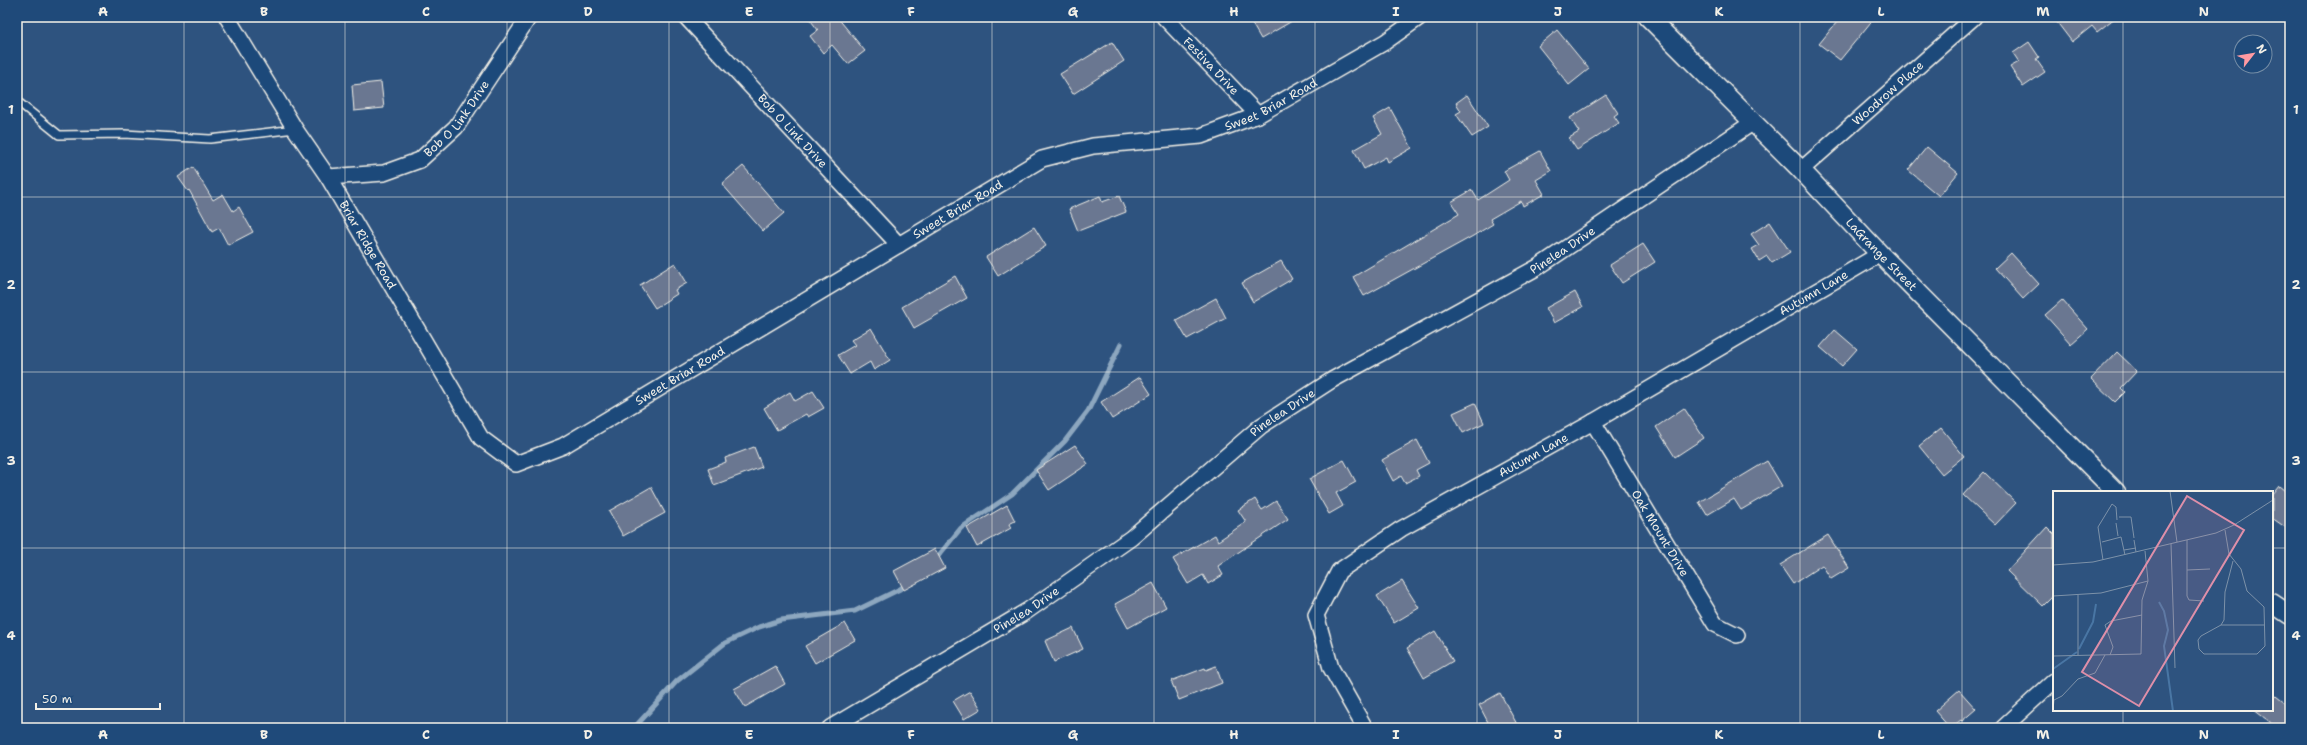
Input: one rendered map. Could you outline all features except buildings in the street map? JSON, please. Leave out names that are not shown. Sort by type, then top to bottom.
[{"type":"street","name":"Briar Ridge Road","points":[[227,17],[295,129],[328,177],[480,438],[516,464]]},
{"type":"street","name":"Bob O Link Drive","points":[[328,177],[384,173],[420,160],[456,127],[529,17]]},
{"type":"street","name":"Bob O Link Drive","points":[[686,17],[899,245]]},
{"type":"street","name":"Festiva Drive","points":[[1164,17],[1258,115]]},
{"type":"street","name":"Sweet Briar Road","points":[[516,464],[563,446],[1042,159],[1093,146],[1201,136],[1258,115],[1385,42],[1420,17]]},
{"type":"street","name":"LaGrange Street","points":[[1648,17],[1752,123],[1801,170],[1880,254],[2115,491]]},
{"type":"street","name":"Woodrow Place","points":[[1801,170],[1974,17]]},
{"type":"street","name":"Pinelea Drive","points":[[830,728],[1033,606],[1131,538],[1262,426],[1281,413],[1332,380],[1538,267],[1752,123]]},
{"type":"street","name":"Autumn Lane","points":[[1365,728],[1331,668],[1316,616],[1339,571],[1401,529],[1593,422],[1880,254]]},
{"type":"street","name":"Oak Mount Drive","points":[[1593,422],[1715,624],[1736,635]]},
{"type":"street","points":[[2273,604],[2290,615]]},
{"type":"street","points":[[2003,728],[2053,682]]},
{"type":"lane","points":[[17,101],[58,135],[124,134],[210,139],[295,129]]},
{"type":"waterway","points":[[935,560],[961,528],[1012,494],[1065,441],[1088,411],[1121,344]]},
{"type":"waterway","points":[[634,728],[677,681],[725,643],[759,627],[781,620],[855,611],[900,589],[907,584]]}]
